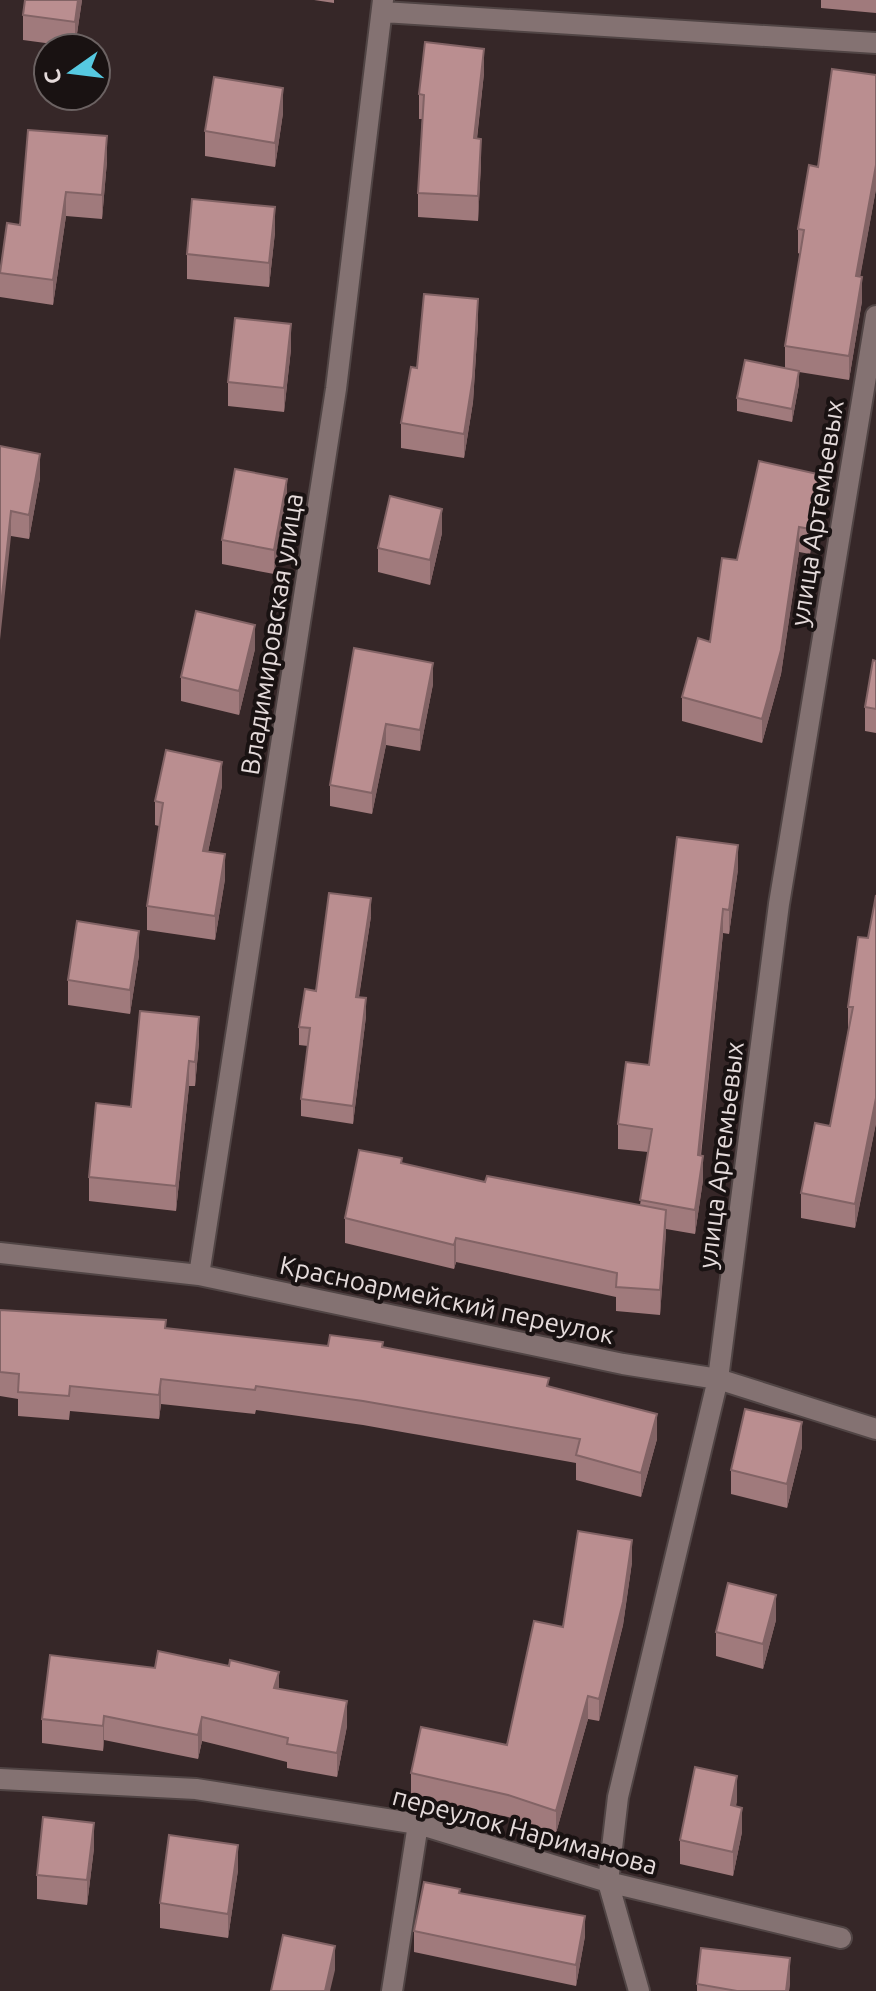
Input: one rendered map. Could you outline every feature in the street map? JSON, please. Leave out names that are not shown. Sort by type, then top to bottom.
[{"type":"street","points":[[383,6],[876,43]]},
{"type":"street","name":"Владимировская улица","points":[[199,1275],[336,389],[383,6]]},
{"type":"street","name":"улица Артемьевых","points":[[639,1991],[608,1882],[618,1797],[718,1379],[779,904],[876,316]]},
{"type":"street","name":"Красноармейский переулок","points":[[0,1253],[199,1275],[623,1364],[718,1379],[876,1429]]},
{"type":"street","name":"переулок Нариманова","points":[[0,1779],[196,1789],[418,1824],[608,1882],[841,1938]]},
{"type":"street","points":[[392,1991],[418,1824]]},
{"type":"building","points":[[25,0],[78,0],[75,22],[23,15]]},
{"type":"building","points":[[425,42],[484,49],[474,138],[481,139],[478,196],[418,193],[424,95],[419,94]]},
{"type":"building","points":[[832,69],[876,75],[876,165],[856,276],[862,277],[849,356],[785,346],[804,230],[798,229],[809,165],[818,167]]},
{"type":"building","points":[[214,77],[283,88],[275,143],[205,131]]},
{"type":"building","points":[[28,130],[107,136],[102,195],[66,192],[53,280],[0,273],[7,223],[20,225]]},
{"type":"building","points":[[192,199],[275,207],[269,263],[187,254]]},
{"type":"building","points":[[424,294],[478,299],[473,377],[464,434],[401,423],[411,367],[417,368]]},
{"type":"building","points":[[235,318],[291,324],[284,388],[228,382]]},
{"type":"building","points":[[745,360],[799,371],[792,409],[737,398]]},
{"type":"building","points":[[0,446],[40,454],[29,515],[11,511],[0,615]]},
{"type":"building","points":[[759,461],[822,475],[810,529],[799,527],[781,650],[762,719],[682,697],[698,638],[710,642],[722,558],[737,560]]},
{"type":"building","points":[[235,469],[287,479],[274,550],[222,540]]},
{"type":"building","points":[[390,496],[442,509],[430,560],[378,548]]},
{"type":"building","points":[[196,611],[255,625],[239,691],[181,677]]},
{"type":"building","points":[[354,648],[433,663],[420,730],[386,724],[372,793],[330,785]]},
{"type":"building","points":[[873,660],[876,661],[876,709],[865,707]]},
{"type":"building","points":[[166,750],[222,762],[203,851],[225,854],[215,916],[147,906],[163,803],[155,801]]},
{"type":"building","points":[[677,837],[738,845],[729,910],[723,909],[698,1155],[703,1156],[695,1210],[640,1200],[652,1129],[618,1124],[626,1062],[649,1065]]},
{"type":"building","points":[[329,893],[371,898],[356,997],[366,998],[353,1106],[301,1099],[310,1028],[299,1027],[305,989],[316,991]]},
{"type":"building","points":[[876,895],[876,1098],[855,1204],[801,1193],[815,1123],[830,1126],[853,1007],[848,1007],[858,937],[868,938]]},
{"type":"building","points":[[77,921],[139,931],[130,990],[68,980]]},
{"type":"building","points":[[140,1011],[199,1017],[195,1062],[189,1061],[176,1186],[89,1177],[96,1103],[131,1107]]},
{"type":"building","points":[[359,1150],[402,1158],[401,1163],[485,1182],[487,1176],[666,1210],[660,1290],[616,1287],[617,1273],[456,1238],[454,1245],[345,1218]]},
{"type":"building","points":[[0,1310],[166,1320],[165,1328],[328,1346],[330,1335],[383,1342],[382,1347],[549,1378],[547,1386],[657,1414],[641,1473],[576,1455],[580,1439],[363,1401],[256,1386],[255,1390],[161,1379],[159,1395],[70,1386],[69,1396],[18,1392],[19,1374],[0,1372]]},
{"type":"building","points":[[745,1409],[802,1422],[787,1484],[731,1470]]},
{"type":"building","points":[[578,1531],[632,1540],[623,1602],[599,1699],[588,1696],[556,1811],[508,1795],[411,1773],[421,1727],[507,1745],[534,1621],[563,1627]]},
{"type":"building","points":[[728,1583],[776,1595],[763,1644],[716,1632]]},
{"type":"building","points":[[158,1651],[229,1666],[230,1660],[279,1672],[274,1688],[347,1701],[337,1753],[287,1744],[288,1738],[202,1717],[198,1735],[104,1716],[103,1726],[42,1719],[50,1655],[155,1668]]},
{"type":"building","points":[[695,1767],[737,1776],[731,1805],[742,1808],[733,1852],[680,1840]]},
{"type":"building","points":[[43,1817],[94,1823],[87,1880],[37,1875]]},
{"type":"building","points":[[169,1835],[238,1845],[228,1914],[160,1903]]},
{"type":"building","points":[[424,1882],[460,1889],[459,1893],[585,1916],[576,1965],[414,1931]]},
{"type":"building","points":[[283,1935],[335,1946],[325,1991],[271,1991]]},
{"type":"building","points":[[701,1948],[790,1958],[786,1991],[737,1991],[697,1984]]}]
